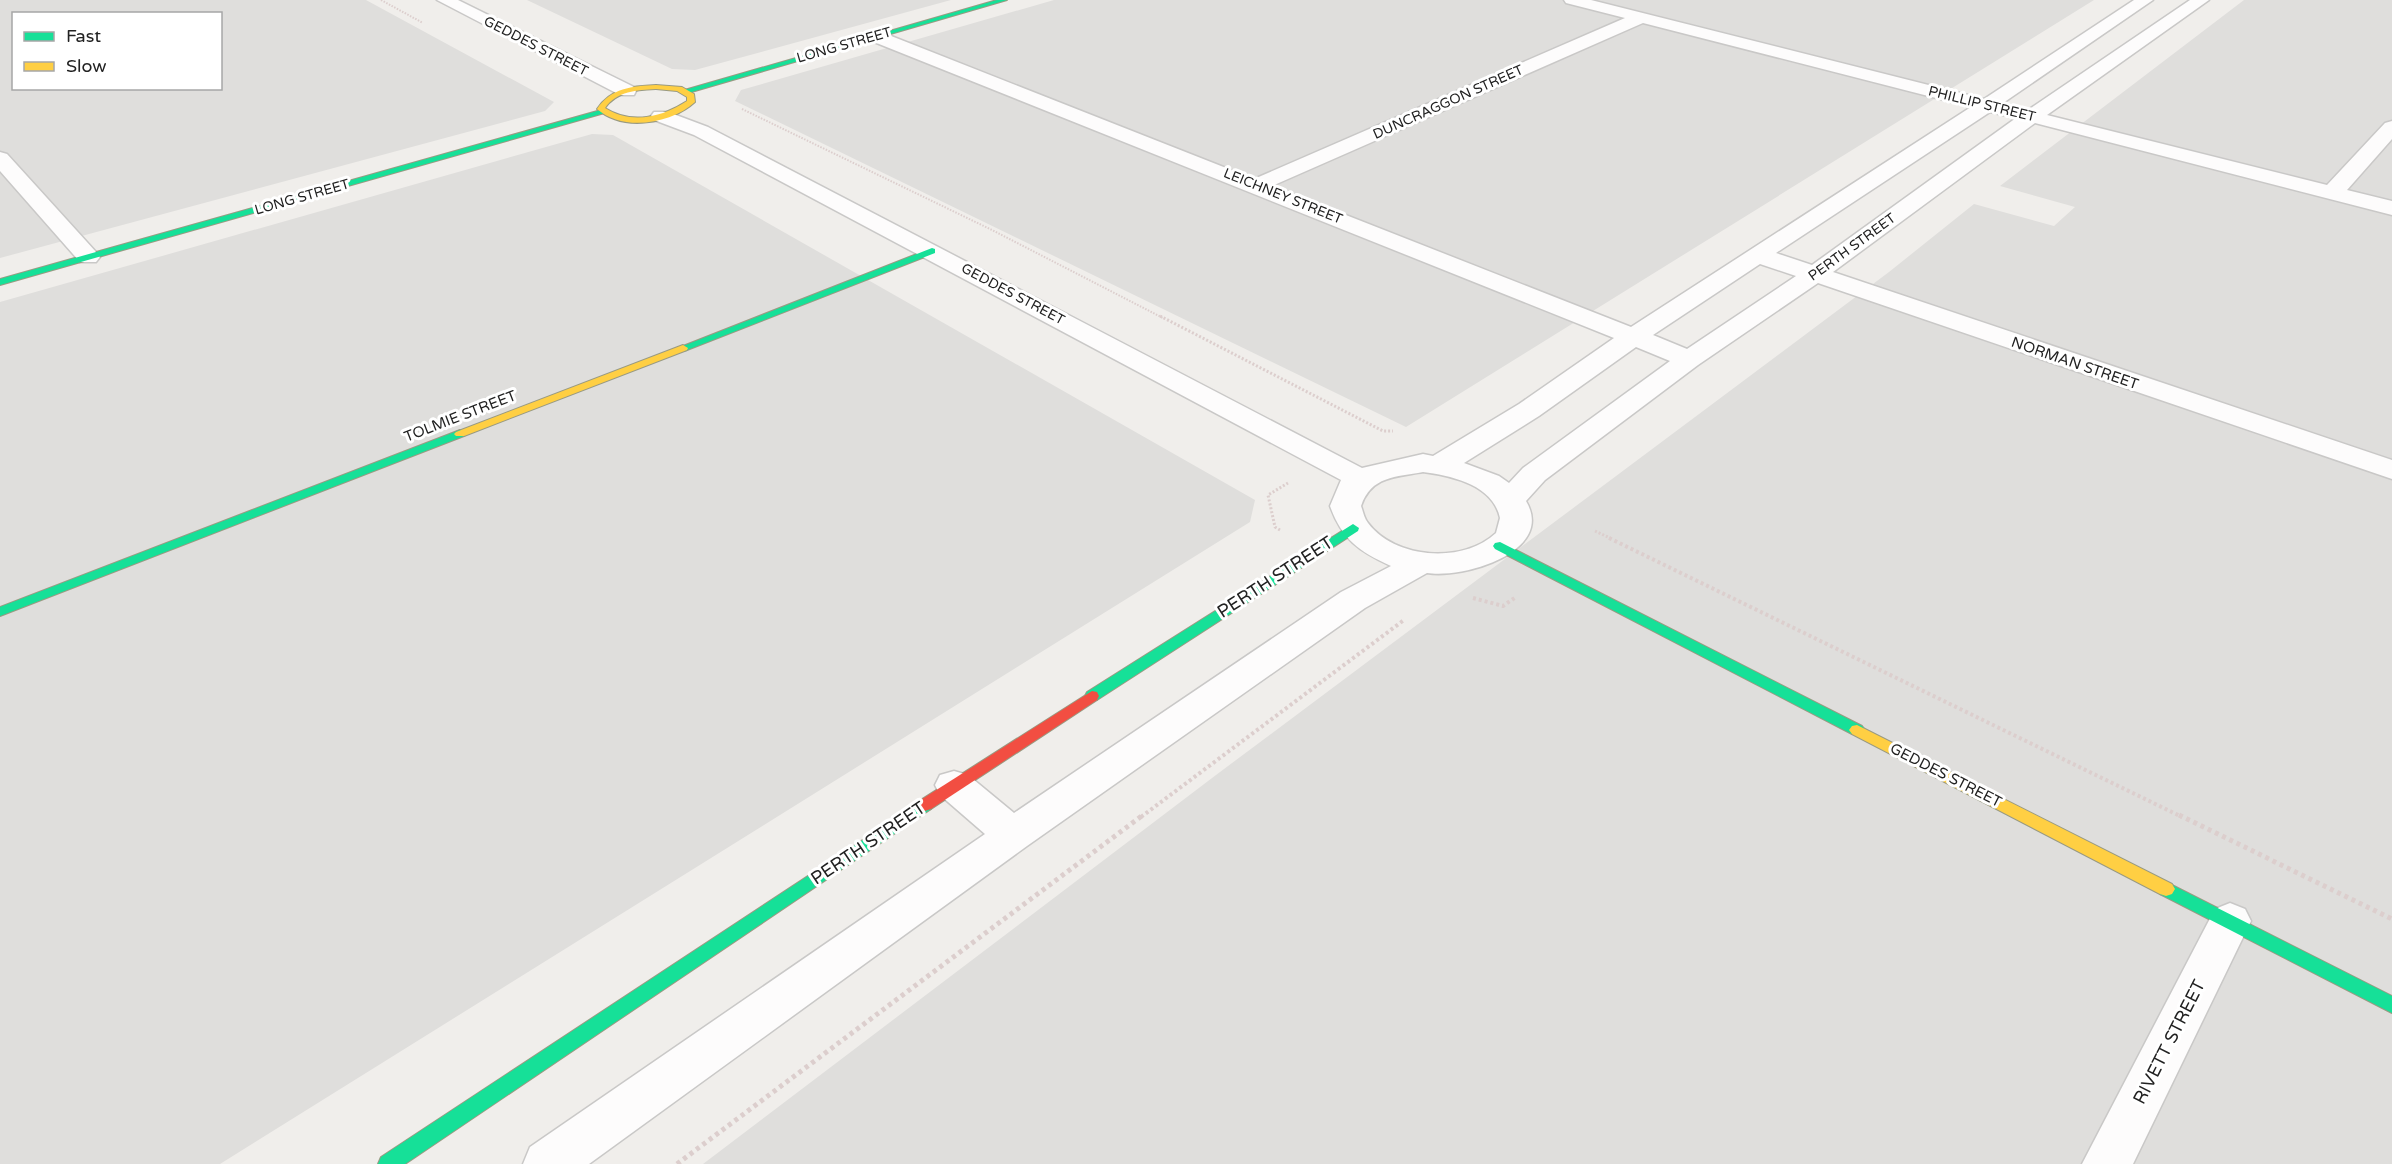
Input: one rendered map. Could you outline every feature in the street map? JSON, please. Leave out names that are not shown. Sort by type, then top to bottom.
[{"type":"street","name":"GEDDES STREET","points":[[445,0],[627,91]]},
{"type":"street","name":"LONG STREET","points":[[685,91],[1004,0]]},
{"type":"street","name":"PHILLIP STREET","points":[[1572,0],[2392,208]]},
{"type":"street","points":[[1438,465],[1476,445],[1635,336],[1989,106],[2145,0]]},
{"type":"street","name":"PERTH STREET","points":[[1509,501],[1534,474],[1689,359],[1814,275],[2032,116],[2201,0]]},
{"type":"street","name":"DUNCRAGGON STREET","points":[[1257,185],[1640,18]]},
{"type":"street","name":"LEICHNEY STREET","points":[[875,36],[1257,185],[1689,359]]},
{"type":"street","points":[[656,87],[685,91],[692,96],[691,102],[677,111],[661,116],[626,119],[604,112],[602,109],[604,102],[627,91],[656,87]]},
{"type":"street","name":"LONG STREET","points":[[0,282],[604,112]]},
{"type":"street","name":"GEDDES STREET","points":[[661,116],[701,131],[1361,478]]},
{"type":"street","points":[[2332,193],[2392,128]]},
{"type":"street","points":[[0,158],[88,257]]},
{"type":"street","name":"TOLMIE STREET","points":[[0,612],[932,251]]},
{"type":"street","name":"NORMAN STREET","points":[[1758,255],[2392,470]]},
{"type":"street","points":[[1400,465],[1438,465],[1467,471],[1500,489],[1515,513],[1515,525],[1510,536],[1500,546],[1467,561],[1422,562],[1373,546],[1353,528],[1346,517],[1344,506],[1353,487],[1361,478],[1378,470],[1400,465]]},
{"type":"street","name":"PERTH STREET","points":[[388,1164],[954,785],[1353,528]]},
{"type":"street","name":"GEDDES STREET","points":[[1500,546],[2392,1005]]},
{"type":"street","points":[[548,1164],[1013,835],[1353,600],[1422,562]]},
{"type":"street","points":[[954,785],[1013,835]]},
{"type":"street","name":"RIVETT STREET","points":[[2107,1164],[2230,921]]},
{"type":"path","points":[[739,108],[992,230],[1383,430],[1394,431]]},
{"type":"path","points":[[1595,531],[2392,919]]},
{"type":"path","points":[[1470,597],[1503,606],[1551,572]]},
{"type":"path","points":[[677,1164],[1414,613]]},
{"type":"shaded area","points":[[0,0],[366,0],[554,102],[545,111],[0,258]]},
{"type":"shaded area","points":[[527,0],[951,0],[695,70],[672,69]]},
{"type":"shaded area","points":[[1054,0],[2094,0],[1406,427],[735,101],[741,90]]},
{"type":"shaded area","points":[[2244,0],[2392,0],[2392,1164],[703,1164],[1216,775],[1889,272],[1974,204],[2054,226],[2075,207],[2000,186]]},
{"type":"shaded area","points":[[592,134],[613,135],[1255,500],[1250,522],[220,1164],[0,1164],[0,302]]},
{"type":"traffic: fast","points":[[685,91],[1004,0]]},
{"type":"traffic: fast","points":[[0,282],[604,112]]},
{"type":"traffic: fast","points":[[683,348],[932,251]]},
{"type":"traffic: fast","points":[[0,612],[460,434]]},
{"type":"traffic: fast","points":[[1092,696],[1353,528]]},
{"type":"traffic: fast","points":[[1500,546],[1857,730]]},
{"type":"traffic: fast","points":[[388,1164],[925,805]]},
{"type":"traffic: fast","points":[[2166,889],[2392,1005]]},
{"type":"traffic: slow","points":[[656,87],[679,89],[691,96],[691,102],[671,114],[646,120],[622,119],[601,109],[611,97],[625,91],[656,87]]},
{"type":"traffic: slow","points":[[460,434],[683,348]]},
{"type":"traffic: slow","points":[[1857,730],[2166,889]]},
{"type":"traffic: jam","points":[[925,805],[1092,696]]}]
